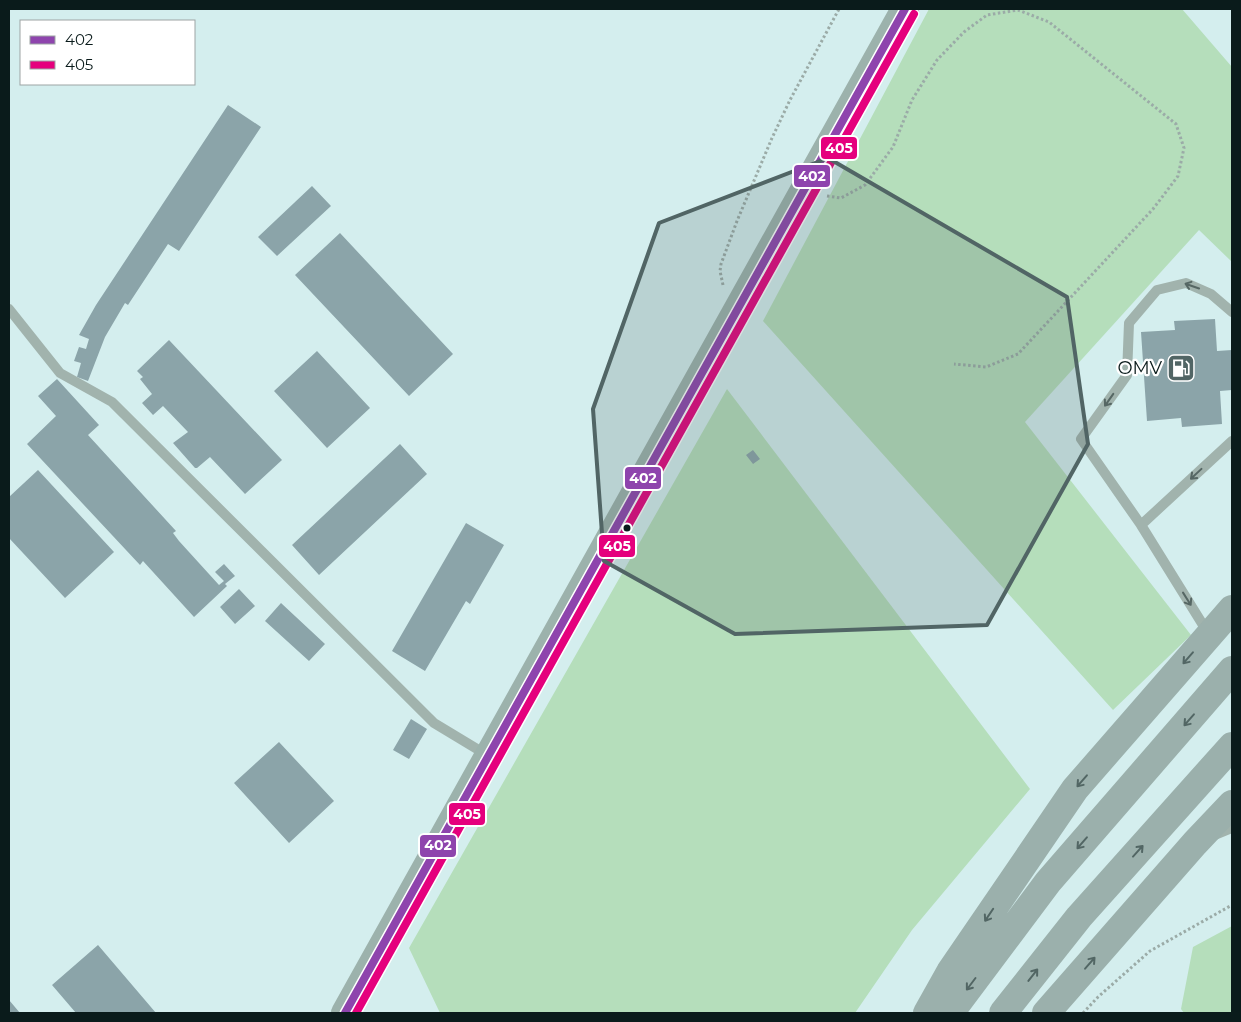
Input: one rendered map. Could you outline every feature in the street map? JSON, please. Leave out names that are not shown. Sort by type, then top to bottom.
[{"type":"highway","points":[[927,1013],[950,972],[1075,789],[1232,609]]},
{"type":"highway","points":[[950,1013],[1048,882],[1232,670]]},
{"type":"highway","points":[[1003,1013],[1079,917],[1232,746]]},
{"type":"highway","points":[[1046,1013],[1195,843],[1232,804]]},
{"type":"main road","points":[[345,1013],[905,9]]},
{"type":"lane","points":[[1209,634],[1141,525],[1081,439],[1127,375],[1129,322],[1157,290],[1186,283],[1211,294],[1232,312]]},
{"type":"lane","points":[[9,309],[60,374],[112,402],[434,724],[488,756]]},
{"type":"lane","points":[[1141,525],[1232,441]]},
{"type":"lane","points":[[1195,843],[1232,828]]},
{"type":"path","points":[[739,308],[723,285],[720,271],[721,264],[736,221],[772,138],[790,100],[839,9]]},
{"type":"path","points":[[806,187],[829,196],[841,198],[865,185],[893,146],[912,100],[937,60],[964,32],[987,15],[995,13],[1018,10],[1050,22],[1176,124],[1184,148],[1178,176],[1153,209],[1032,340],[1018,354],[986,368],[954,364]]},
{"type":"path","points":[[1083,1013],[1098,997],[1150,951],[1232,905]]},
{"type":"highlighted area","points":[[828,158],[1067,297],[1088,444],[987,625],[735,634],[604,561],[593,409],[659,223]]},
{"type":"green space","points":[[929,9],[1182,9],[1232,67],[1232,262],[1199,230],[1025,422],[1191,635],[1113,710],[763,321]]},
{"type":"green space","points":[[727,389],[1030,789],[912,930],[855,1013],[440,1013],[409,948]]},
{"type":"green space","points":[[1232,926],[1232,1013],[1184,1013],[1181,1009],[1193,947]]},
{"type":"building","points":[[228,105],[261,127],[179,251],[168,244],[128,305],[125,303],[105,337],[88,381],[77,377],[81,363],[74,361],[79,347],[86,349],[89,339],[79,335],[96,305]]},
{"type":"building","points":[[312,186],[331,206],[277,256],[258,237]]},
{"type":"building","points":[[340,233],[453,354],[409,396],[295,275]]},
{"type":"building","name":"OMV","points":[[1215,319],[1217,351],[1232,350],[1232,390],[1220,391],[1222,424],[1182,427],[1181,418],[1147,421],[1141,332],[1175,330],[1174,321]]},
{"type":"building","points":[[169,340],[282,460],[245,494],[210,457],[195,468],[173,443],[188,432],[163,406],[153,415],[142,403],[152,394],[140,379],[143,377],[137,371]]},
{"type":"building","points":[[317,351],[370,408],[327,448],[274,391]]},
{"type":"building","points":[[57,379],[99,425],[88,435],[176,531],[173,533],[179,541],[219,585],[224,581],[215,572],[224,564],[235,576],[194,617],[143,561],[140,565],[27,444],[56,416],[38,396]]},
{"type":"building","points":[[400,444],[427,474],[319,575],[292,545]]},
{"type":"building","points":[[753,450],[760,459],[753,464],[746,455]]},
{"type":"building","points":[[38,470],[114,552],[65,598],[9,538],[9,497]]},
{"type":"building","points":[[466,523],[504,545],[470,604],[466,601],[425,671],[392,651]]},
{"type":"building","points":[[239,589],[255,606],[235,624],[220,607]]},
{"type":"building","points":[[281,603],[325,644],[309,661],[265,621]]},
{"type":"building","points":[[411,719],[427,729],[409,759],[393,750]]},
{"type":"building","points":[[279,742],[334,801],[289,843],[234,783]]},
{"type":"building","points":[[98,945],[156,1013],[76,1013],[52,985]]},
{"type":"building","points":[[9,1000],[20,1013],[9,1013]]},
{"type":"transit line","name":"402","points":[[345,1013],[905,9]]},
{"type":"transit line","name":"405","points":[[356,1013],[914,14]]},
{"type":"place","name":"OMV","points":[[1181,368]]}]
